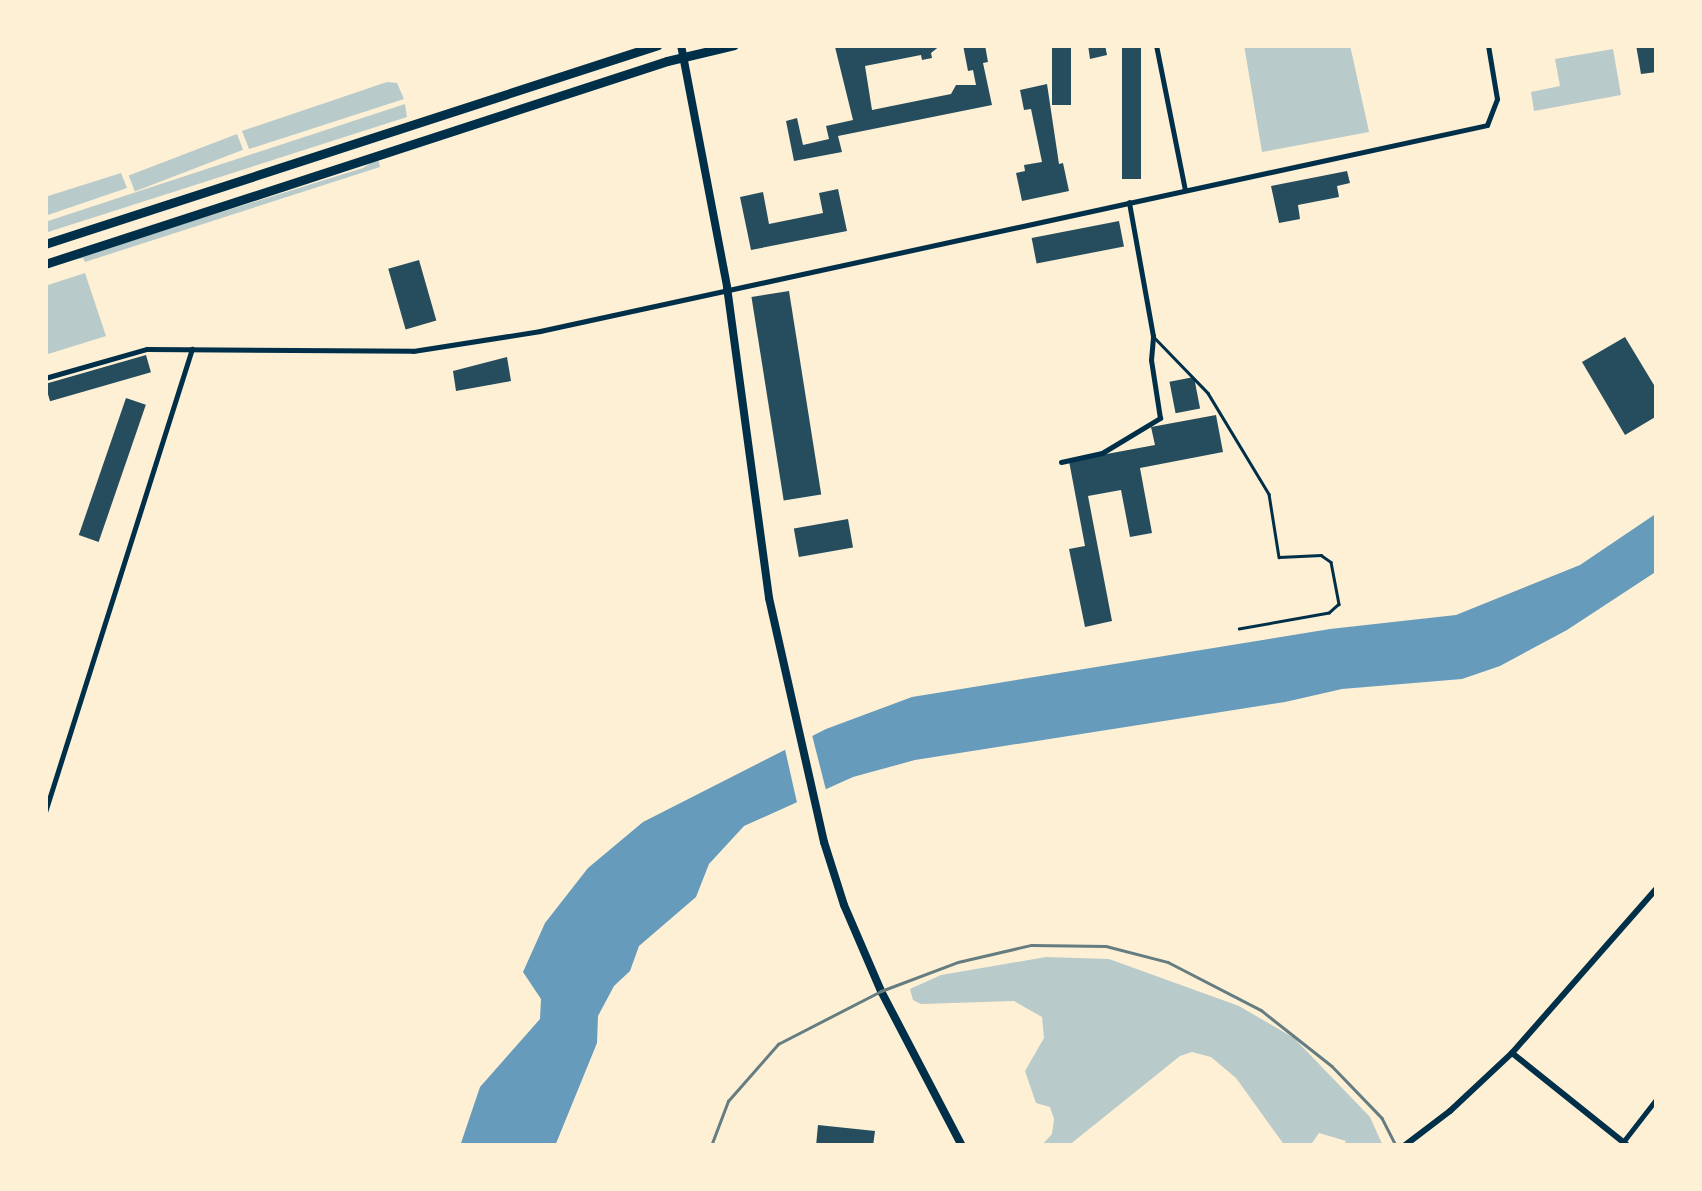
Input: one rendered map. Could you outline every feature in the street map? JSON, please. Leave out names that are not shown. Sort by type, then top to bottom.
[{"type":"highway","points":[[45,244],[658,45]]},
{"type":"highway","points":[[45,264],[682,57],[734,45]]},
{"type":"main road","points":[[681,45],[727,287],[769,598],[818,819],[844,905],[881,991],[962,1146]]},
{"type":"street","points":[[1156,45],[1185,190]]},
{"type":"street","points":[[45,378],[136,351],[433,349],[562,327],[727,287],[1488,125],[1496,112],[1488,45]]},
{"type":"street","points":[[1061,462],[1102,453],[1160,418],[1151,360],[1153,336],[1129,202]]},
{"type":"street","points":[[45,812],[192,349]]},
{"type":"street","points":[[1404,1146],[1512,1053],[1657,888]]},
{"type":"street","points":[[1512,1053],[1625,1144],[1657,1098]]},
{"type":"lane","points":[[1153,336],[1208,393],[1269,494],[1279,557],[1321,555],[1332,562],[1339,604],[1329,613],[1239,630]]},
{"type":"shaded area","points":[[1244,45],[1350,45],[1369,132],[1262,152]]},
{"type":"shaded area","points":[[1613,49],[1621,95],[1534,111],[1531,92],[1560,86],[1555,59]]},
{"type":"shaded area","points":[[387,82],[397,83],[404,99],[249,149],[242,131]]},
{"type":"shaded area","points":[[405,104],[407,117],[45,233],[45,222]]},
{"type":"shaded area","points":[[237,134],[243,150],[135,191],[129,176]]},
{"type":"shaded area","points":[[378,158],[380,167],[85,262],[83,258],[48,266],[363,168]]},
{"type":"shaded area","points":[[121,173],[127,188],[45,216],[45,197]]},
{"type":"shaded area","points":[[85,273],[106,336],[45,355],[45,286]]},
{"type":"shaded area","points":[[1046,957],[1109,959],[1239,1006],[1294,1038],[1370,1117],[1383,1146],[1343,1146],[1346,1141],[1319,1133],[1310,1146],[1285,1146],[1236,1078],[1211,1057],[1192,1052],[1180,1056],[1068,1146],[1041,1146],[1052,1134],[1054,1119],[1050,1107],[1036,1103],[1025,1071],[1044,1038],[1042,1017],[1014,1001],[921,1004],[913,1000],[910,989],[941,975]]},
{"type":"water","points":[[1657,513],[1657,571],[1567,630],[1500,666],[1462,679],[1342,689],[1285,702],[915,760],[853,777],[744,826],[709,864],[696,897],[639,946],[630,971],[614,986],[598,1016],[597,1043],[555,1146],[460,1146],[480,1087],[540,1019],[541,999],[523,972],[545,923],[588,868],[643,822],[826,729],[912,697],[1330,629],[1456,615],[1580,565]]},
{"type":"pier","points":[[811,731],[827,794],[798,807],[784,745]]},
{"type":"building","points":[[941,45],[931,53],[932,58],[922,60],[921,55],[865,66],[872,110],[951,94],[956,85],[976,85],[973,70],[968,71],[963,45],[985,45],[988,62],[983,63],[992,105],[838,136],[842,152],[794,161],[786,121],[797,118],[803,145],[829,139],[826,126],[853,120],[835,47]]},
{"type":"building","points":[[1052,45],[1071,45],[1071,105],[1052,105]]},
{"type":"building","points":[[1088,45],[1105,45],[1107,55],[1090,59]]},
{"type":"building","points":[[1122,45],[1141,45],[1141,179],[1122,179]]},
{"type":"building","points":[[1636,45],[1657,45],[1657,72],[1641,74]]},
{"type":"building","points":[[1047,84],[1059,164],[1063,163],[1069,191],[1022,201],[1016,173],[1025,171],[1024,165],[1042,162],[1031,109],[1024,110],[1020,90]]},
{"type":"building","points":[[1347,171],[1350,183],[1337,186],[1339,197],[1298,205],[1300,219],[1279,223],[1271,186]]},
{"type":"building","points":[[838,189],[847,231],[751,250],[740,197],[763,192],[769,224],[823,213],[819,193]]},
{"type":"building","points":[[1119,221],[1124,247],[1037,264],[1032,238]]},
{"type":"building","points":[[419,260],[436,321],[406,329],[388,269]]},
{"type":"building","points":[[789,291],[821,494],[784,500],[751,297]]},
{"type":"building","points":[[1625,337],[1657,390],[1657,416],[1625,435],[1582,362]]},
{"type":"building","points":[[146,355],[151,372],[50,401],[45,384]]},
{"type":"building","points":[[507,357],[511,381],[456,391],[453,371]]},
{"type":"building","points":[[1194,377],[1200,408],[1176,413],[1169,382]]},
{"type":"building","points":[[126,398],[146,405],[99,542],[79,535]]},
{"type":"building","points":[[1216,415],[1223,452],[1140,468],[1152,533],[1130,537],[1121,490],[1088,496],[1112,621],[1085,627],[1069,549],[1085,546],[1069,461],[1155,445],[1151,427]]},
{"type":"building","points":[[848,519],[853,548],[799,557],[794,529]]},
{"type":"building","points":[[818,1125],[875,1131],[873,1146],[816,1146]]},
{"type":"railway","points":[[711,1146],[728,1101],[778,1044],[881,991],[958,962],[1031,945],[1106,946],[1168,962],[1261,1010],[1332,1066],[1382,1118],[1396,1146]]}]
